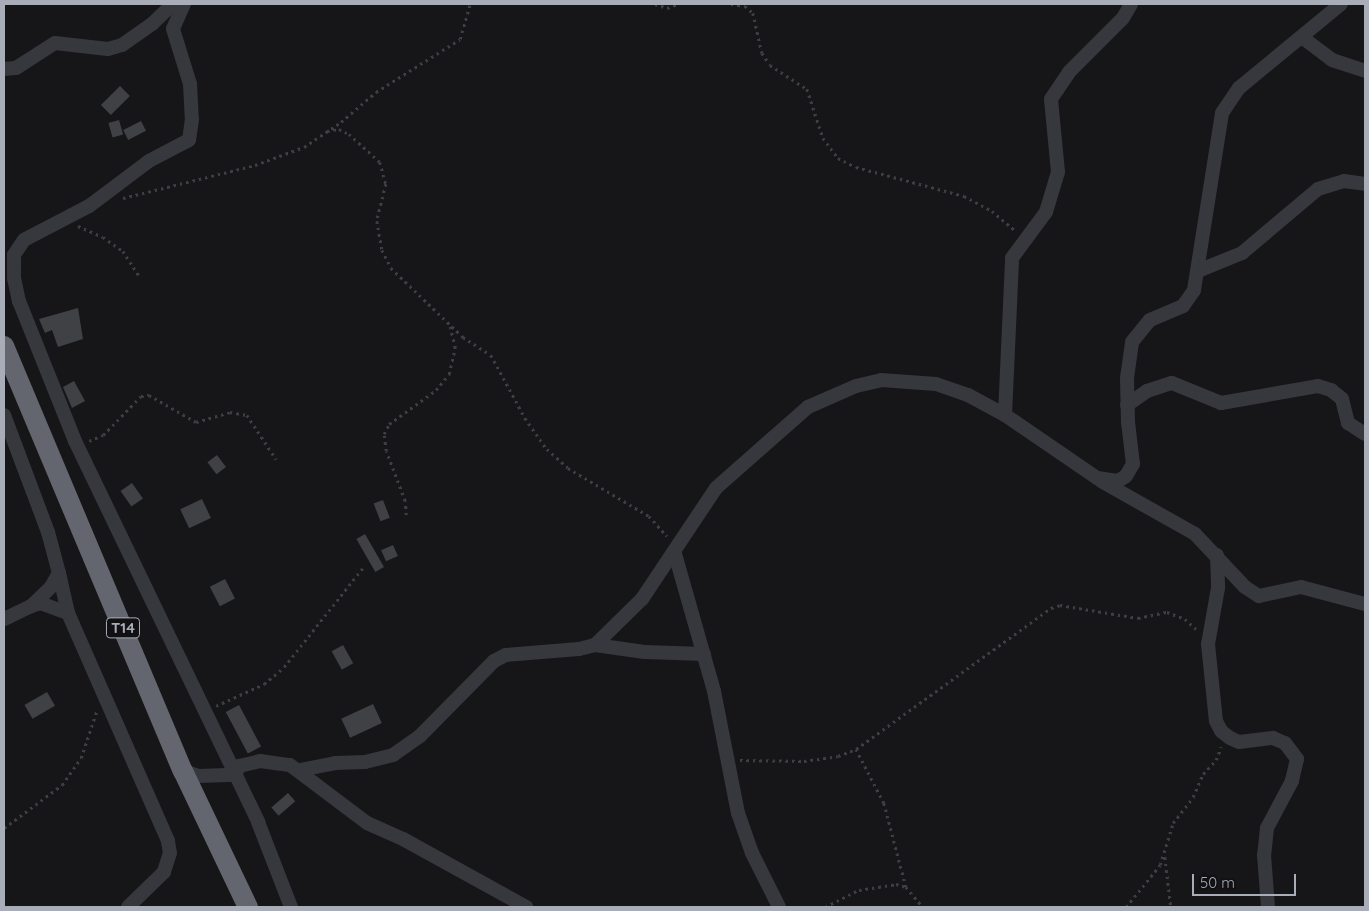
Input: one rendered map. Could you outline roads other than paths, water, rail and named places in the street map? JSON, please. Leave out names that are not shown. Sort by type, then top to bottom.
[{"type":"highway","name":"T14","points":[[4,346],[183,771],[248,907]]},
{"type":"street","points":[[4,69],[16,68],[55,43],[108,49],[122,45],[152,24],[173,4]]},
{"type":"street","points":[[184,4],[173,29],[190,84],[192,119],[189,140],[149,161],[104,196],[20,243],[13,266],[19,301],[75,441],[258,822],[291,907]]},
{"type":"street","points":[[1005,415],[1012,258],[1046,212],[1058,172],[1051,111],[1053,94],[1070,72],[1123,18],[1131,4]]},
{"type":"street","points":[[1096,478],[1118,481],[1126,476],[1133,464],[1127,405],[1132,342],[1150,320],[1183,306],[1194,290],[1222,113],[1239,88],[1303,38],[1341,4]]},
{"type":"street","points":[[1303,38],[1332,60],[1365,71]]},
{"type":"street","points":[[1198,271],[1242,253],[1318,189],[1344,181],[1365,184]]},
{"type":"street","points":[[595,644],[642,599],[677,551],[716,488],[808,407],[856,386],[881,380],[936,384],[968,395],[1005,415],[1096,478],[1195,534],[1245,587],[1259,596],[1301,587],[1365,604]]},
{"type":"street","points":[[1127,405],[1147,391],[1172,383],[1222,403],[1318,386],[1331,390],[1342,399],[1348,423],[1365,434]]},
{"type":"street","points":[[4,415],[8,435],[46,525],[68,613],[156,812],[170,853],[164,872],[128,907]]},
{"type":"street","points":[[677,551],[729,759],[741,821],[752,853],[779,907]]},
{"type":"street","points":[[1216,555],[1218,588],[1208,644],[1216,720],[1223,733],[1239,742],[1273,738],[1285,743],[1297,759],[1292,781],[1267,828],[1264,855],[1268,907]]},
{"type":"street","points":[[31,606],[51,587],[58,573]]},
{"type":"street","points":[[4,619],[40,603],[68,613]]},
{"type":"street","points":[[300,770],[335,763],[365,762],[393,755],[420,736],[494,661],[506,655],[578,649],[595,644],[653,653],[704,654]]},
{"type":"street","points":[[235,775],[239,766],[260,761],[276,761],[300,770],[348,811],[367,823],[403,839],[526,907]]},
{"type":"street","points":[[183,771],[198,776],[235,775]]}]
